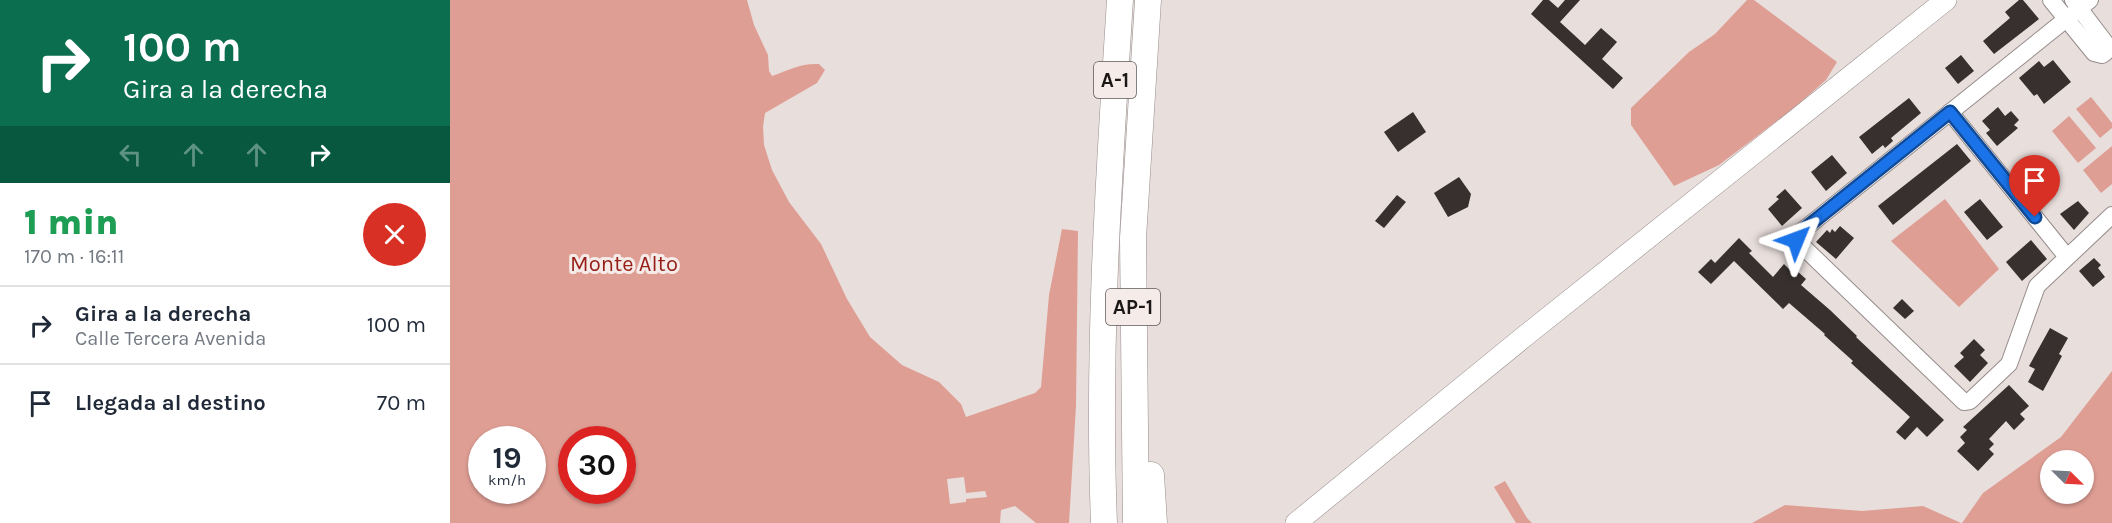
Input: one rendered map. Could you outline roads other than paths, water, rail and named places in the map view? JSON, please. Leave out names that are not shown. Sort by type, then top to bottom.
[{"type":"highway","name":"A-1","points":[[1104,523],[1101,428],[1102,322],[1120,0]]},
{"type":"highway","name":"A-1","points":[[1148,0],[1141,91],[1148,401],[1154,523]]},
{"type":"highway","name":"AP-1","points":[[1136,523],[1132,238],[1141,91]]},
{"type":"main road","points":[[1296,523],[1525,336],[1946,0]]},
{"type":"street","points":[[2051,0],[2077,7]]},
{"type":"street","points":[[2077,7],[1796,237],[1796,240],[1964,402],[1970,401],[2009,364],[2037,286],[2112,215]]},
{"type":"street","points":[[1950,112],[2067,257]]},
{"type":"park label","name":"Monte Alto","points":[[624,264]]}]
